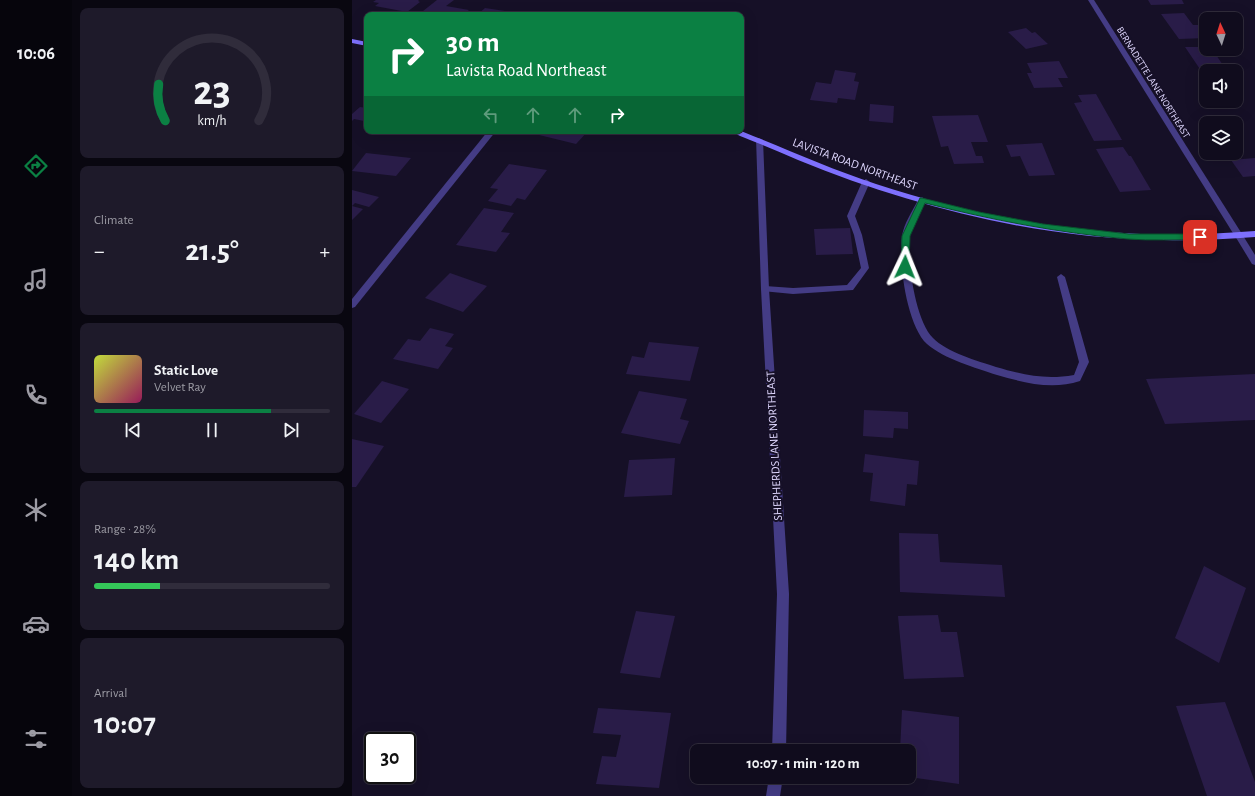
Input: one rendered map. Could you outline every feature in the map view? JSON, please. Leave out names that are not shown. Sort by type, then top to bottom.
[{"type":"main road","points":[[352,41],[364,43]]},
{"type":"main road","name":"LAVISTA ROAD NORTHEAST","points":[[743,134],[866,182],[922,200],[1023,223],[1129,236],[1239,236],[1255,234]]},
{"type":"street","name":"BERNADETTE LANE NORTHEAST","points":[[1091,0],[1255,262]]},
{"type":"street","points":[[352,305],[490,134]]},
{"type":"street","name":"SHEPHERDS LANE NORTHEAST","points":[[758,140],[765,289],[783,594],[779,744]]},
{"type":"street","points":[[765,289],[793,291],[850,288],[865,268],[858,235],[851,216],[866,182]]},
{"type":"street","points":[[922,200],[906,236],[905,267],[918,323],[930,341],[953,356],[1024,379],[1052,382],[1077,378],[1084,362],[1061,277]]},
{"type":"street","points":[[773,796],[775,784]]},
{"type":"building","points":[[376,0],[419,0],[418,1],[420,2],[407,12],[375,6],[379,3],[373,2]]},
{"type":"building","points":[[437,0],[454,0],[446,6],[469,10],[467,12],[422,12]]},
{"type":"building","points":[[1148,0],[1182,0],[1184,4],[1151,5]]},
{"type":"building","points":[[485,8],[511,12],[480,12]]},
{"type":"building","points":[[1184,13],[1193,25],[1199,25],[1199,38],[1179,39],[1161,14]]},
{"type":"building","points":[[1026,28],[1032,33],[1035,32],[1048,44],[1026,49],[1008,32]]},
{"type":"building","points":[[1185,47],[1199,47],[1199,56],[1217,56],[1222,64],[1199,64],[1199,68]]},
{"type":"building","points":[[1059,61],[1068,78],[1058,78],[1063,87],[1034,88],[1027,73],[1032,73],[1027,63]]},
{"type":"building","points":[[835,70],[856,73],[854,81],[859,82],[855,100],[838,98],[837,103],[810,100],[816,82],[831,84]]},
{"type":"building","points":[[1096,94],[1122,140],[1094,141],[1074,103],[1082,102],[1078,95]]},
{"type":"building","points":[[870,104],[894,106],[893,123],[869,121]]},
{"type":"building","points":[[360,107],[364,108],[364,121],[354,119],[352,121],[352,114]]},
{"type":"building","points":[[978,115],[988,142],[971,142],[976,156],[982,156],[984,163],[954,164],[948,146],[941,147],[932,116]]},
{"type":"building","points":[[535,134],[585,134],[576,144]]},
{"type":"building","points":[[1042,143],[1055,175],[1029,176],[1020,156],[1011,157],[1006,145]]},
{"type":"building","points":[[1123,147],[1129,156],[1131,156],[1151,190],[1120,192],[1096,149]]},
{"type":"building","points":[[366,153],[411,158],[396,176],[352,171]]},
{"type":"building","points":[[1255,158],[1255,176],[1243,177],[1231,160]]},
{"type":"building","points":[[509,164],[547,170],[525,200],[517,198],[511,206],[488,201],[498,189],[490,188]]},
{"type":"building","points":[[352,190],[379,197],[369,207],[355,203],[352,206]]},
{"type":"building","points":[[352,206],[363,209],[352,220]]},
{"type":"building","points":[[484,208],[514,213],[501,232],[510,233],[496,252],[456,245]]},
{"type":"building","points":[[850,228],[853,254],[816,255],[814,229]]},
{"type":"building","points":[[450,273],[487,286],[463,312],[425,298]]},
{"type":"building","points":[[430,328],[454,334],[445,346],[453,348],[438,369],[393,359],[408,339],[420,341]]},
{"type":"building","points":[[649,342],[699,347],[690,381],[626,374],[632,356],[644,358]]},
{"type":"building","points":[[1255,374],[1255,420],[1165,424],[1146,379]]},
{"type":"building","points":[[382,381],[409,389],[381,423],[354,414]]},
{"type":"building","points":[[639,391],[687,399],[680,419],[689,421],[680,444],[621,433]]},
{"type":"building","points":[[864,410],[908,412],[908,429],[894,428],[893,438],[863,436]]},
{"type":"building","points":[[352,439],[384,446],[356,487],[352,487]]},
{"type":"building","points":[[865,454],[919,461],[917,485],[907,484],[905,506],[870,501],[873,473],[863,472]]},
{"type":"building","points":[[675,458],[672,495],[624,497],[629,460]]},
{"type":"building","points":[[899,533],[938,534],[940,562],[1002,565],[1005,597],[900,592]]},
{"type":"building","points":[[1204,566],[1246,588],[1219,663],[1175,638]]},
{"type":"building","points":[[636,611],[675,616],[660,678],[620,673]]},
{"type":"building","points":[[938,615],[941,632],[957,632],[964,677],[904,679],[898,616]]},
{"type":"building","points":[[1225,702],[1255,782],[1255,796],[1207,796],[1176,706]]},
{"type":"building","points":[[598,708],[671,713],[659,788],[596,784],[602,756],[616,757],[621,735],[593,733]]},
{"type":"building","points":[[902,710],[959,717],[959,784],[916,778],[916,744],[900,744]]},
{"type":"route","points":[[905,267],[906,236],[922,200],[979,214],[1043,226],[1129,236],[1200,237]]}]
